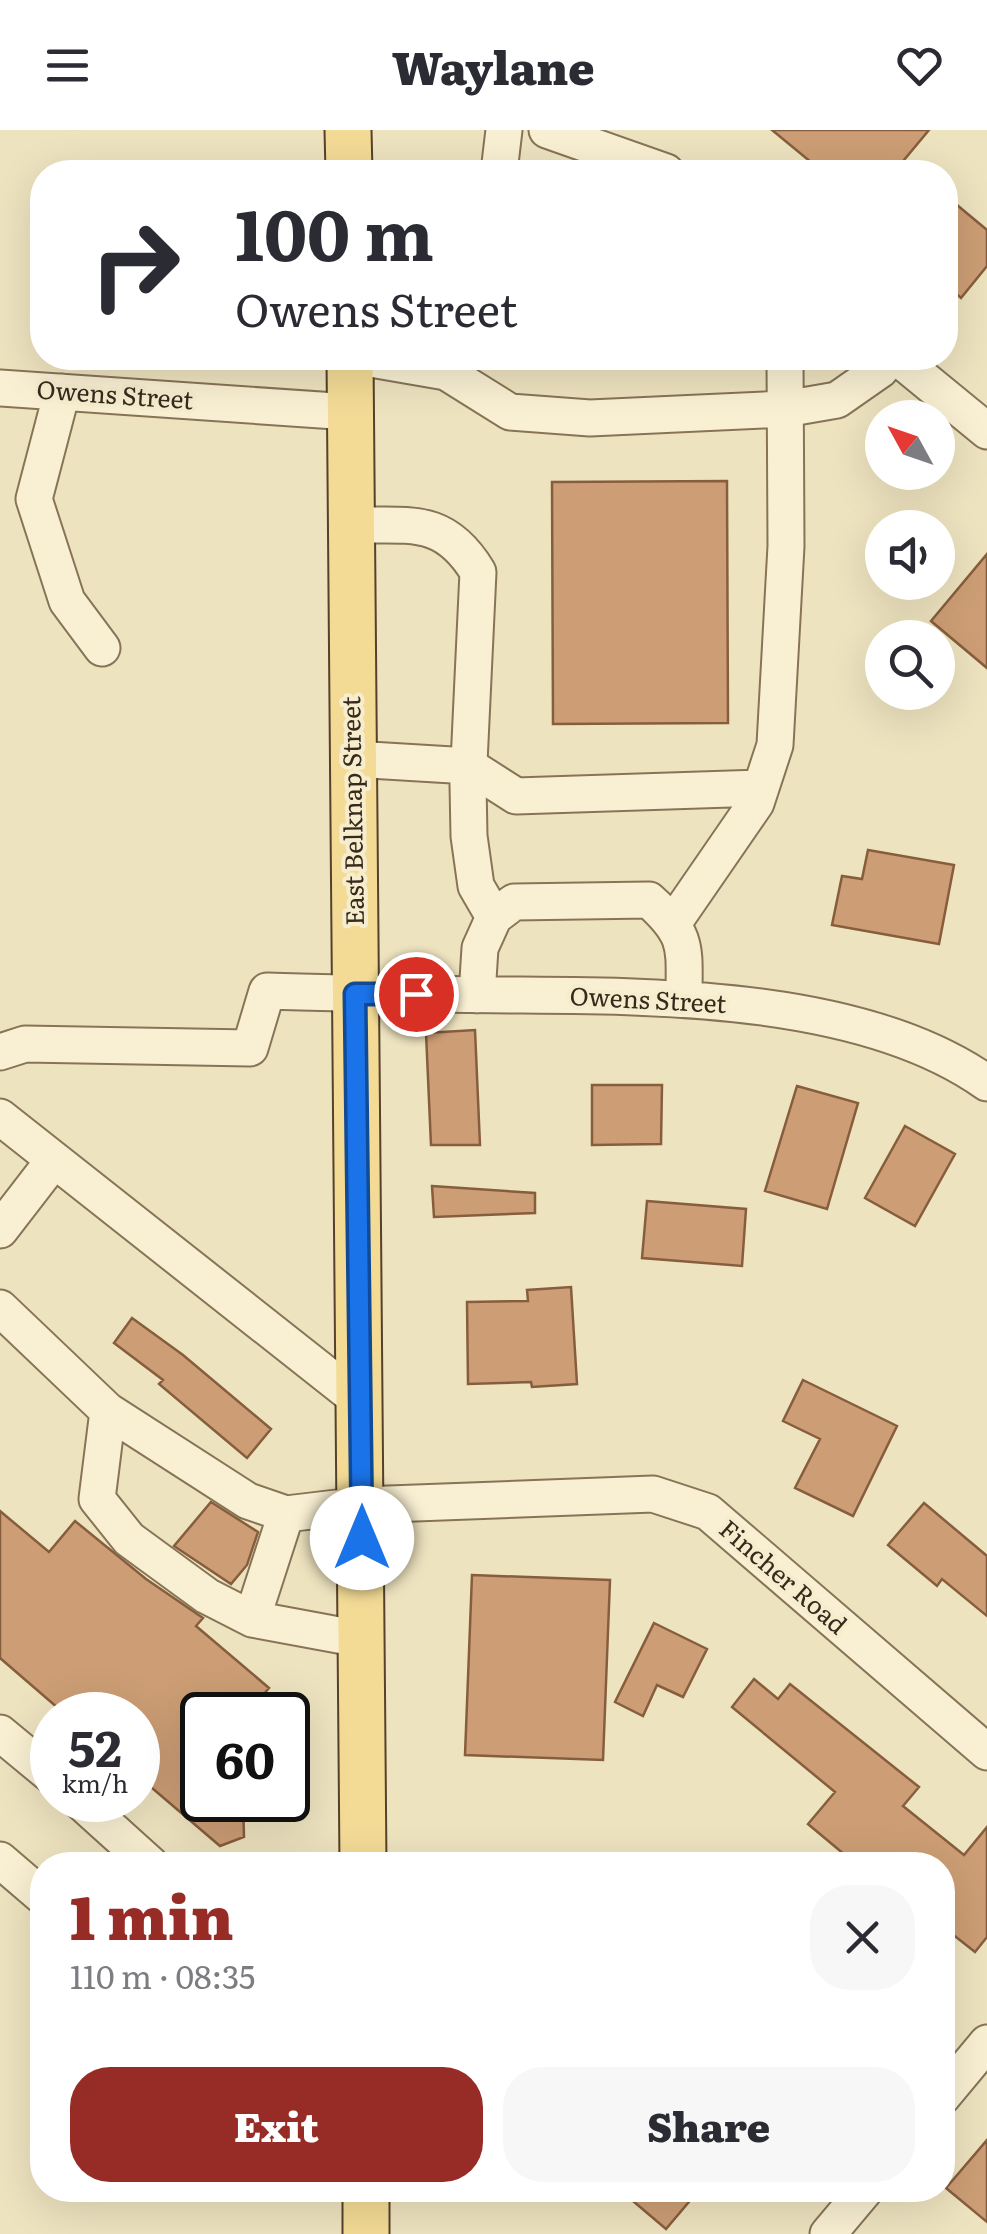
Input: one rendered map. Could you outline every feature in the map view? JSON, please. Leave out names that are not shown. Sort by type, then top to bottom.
[{"type":"main road","points":[[348,130],[348,160]]},
{"type":"main road","name":"East Belknap Street","points":[[350,370],[363,1852]]},
{"type":"main road","points":[[366,2202],[366,2234]]},
{"type":"street","points":[[500,160],[504,130]]},
{"type":"street","points":[[547,130],[632,160]]},
{"type":"street","points":[[434,370],[476,372],[510,412],[590,418],[785,409],[837,400],[880,370]]},
{"type":"street","points":[[674,922],[756,803],[775,744],[786,546],[785,370]]},
{"type":"street","points":[[913,370],[987,431]]},
{"type":"street","name":"Owens Street","points":[[0,388],[350,412]]},
{"type":"street","points":[[62,392],[34,499],[67,600],[102,648]]},
{"type":"street","points":[[351,526],[410,526],[443,532],[464,548],[478,572],[469,836],[476,886],[494,917]]},
{"type":"street","points":[[353,759],[469,766],[516,796],[761,788]]},
{"type":"street","points":[[477,995],[480,948],[494,917],[514,902],[649,900],[674,922],[684,949],[684,998]]},
{"type":"street","name":"Owens Street","points":[[0,1052],[25,1044],[250,1048],[267,992],[684,998],[821,1016],[922,1046],[987,1083]]},
{"type":"street","points":[[0,1118],[361,1402]]},
{"type":"street","points":[[0,1230],[54,1160]]},
{"type":"street","points":[[0,1308],[108,1411],[248,1501],[286,1514],[252,1619]]},
{"type":"street","points":[[108,1411],[97,1498],[129,1539],[206,1596],[252,1619],[360,1639]]},
{"type":"street","name":"Fincher Road","points":[[286,1514],[362,1504],[654,1494],[708,1512],[987,1752]]},
{"type":"street","points":[[0,1733],[30,1758]]},
{"type":"street","points":[[103,1822],[137,1852]]},
{"type":"street","points":[[0,1860],[30,1886]]},
{"type":"street","points":[[955,2081],[987,2043]]},
{"type":"street","points":[[828,2234],[855,2202]]},
{"type":"building","points":[[772,130],[929,130],[904,160],[808,160]]},
{"type":"building","points":[[958,206],[987,230],[987,266],[961,298]]},
{"type":"building","points":[[727,481],[728,723],[553,724],[552,482]]},
{"type":"building","points":[[987,554],[987,668],[955,641],[955,620],[932,620],[949,600],[955,600],[955,592]]},
{"type":"building","points":[[868,850],[954,865],[939,944],[832,925],[842,876],[862,879]]},
{"type":"building","points":[[475,1030],[480,1145],[431,1145],[426,1033]]},
{"type":"building","points":[[592,1085],[662,1085],[661,1144],[592,1145]]},
{"type":"building","points":[[797,1086],[858,1103],[827,1209],[765,1191]]},
{"type":"building","points":[[905,1126],[955,1154],[915,1226],[865,1198]]},
{"type":"building","points":[[432,1186],[535,1193],[535,1213],[434,1217]]},
{"type":"building","points":[[647,1201],[746,1209],[742,1266],[642,1258]]},
{"type":"building","points":[[571,1287],[577,1384],[468,1384],[467,1302],[528,1301],[527,1290]]},
{"type":"building","points":[[132,1318],[271,1429],[247,1458],[159,1384],[163,1380],[114,1343]]},
{"type":"building","points":[[803,1380],[897,1426],[853,1516],[795,1488],[820,1439],[783,1421]]},
{"type":"building","points":[[211,1502],[258,1532],[247,1565],[231,1584],[174,1546]]},
{"type":"building","points":[[924,1503],[987,1556],[987,1616],[942,1579],[937,1586],[888,1545]]},
{"type":"building","points":[[0,1511],[49,1552],[75,1521],[146,1579],[203,1618],[196,1626],[269,1688],[266,1692],[180,1692],[180,1812],[160,1795],[160,1692],[39,1692],[0,1658]]},
{"type":"building","points":[[472,1575],[610,1580],[603,1760],[465,1755]]},
{"type":"building","points":[[654,1623],[707,1649],[683,1697],[657,1685],[643,1716],[615,1702]]},
{"type":"building","points":[[754,1679],[778,1699],[790,1684],[919,1787],[903,1806],[964,1855],[987,1827],[987,1937],[975,1952],[955,1936],[955,1852],[841,1852],[808,1824],[835,1792],[732,1707]]},
{"type":"building","points":[[192,1822],[244,1822],[244,1837],[220,1846]]},
{"type":"building","points":[[987,2140],[987,2222],[955,2195],[955,2177]]},
{"type":"building","points":[[634,2202],[689,2202],[666,2229]]},
{"type":"route","points":[[362,1538],[355,994],[416,994]]}]
